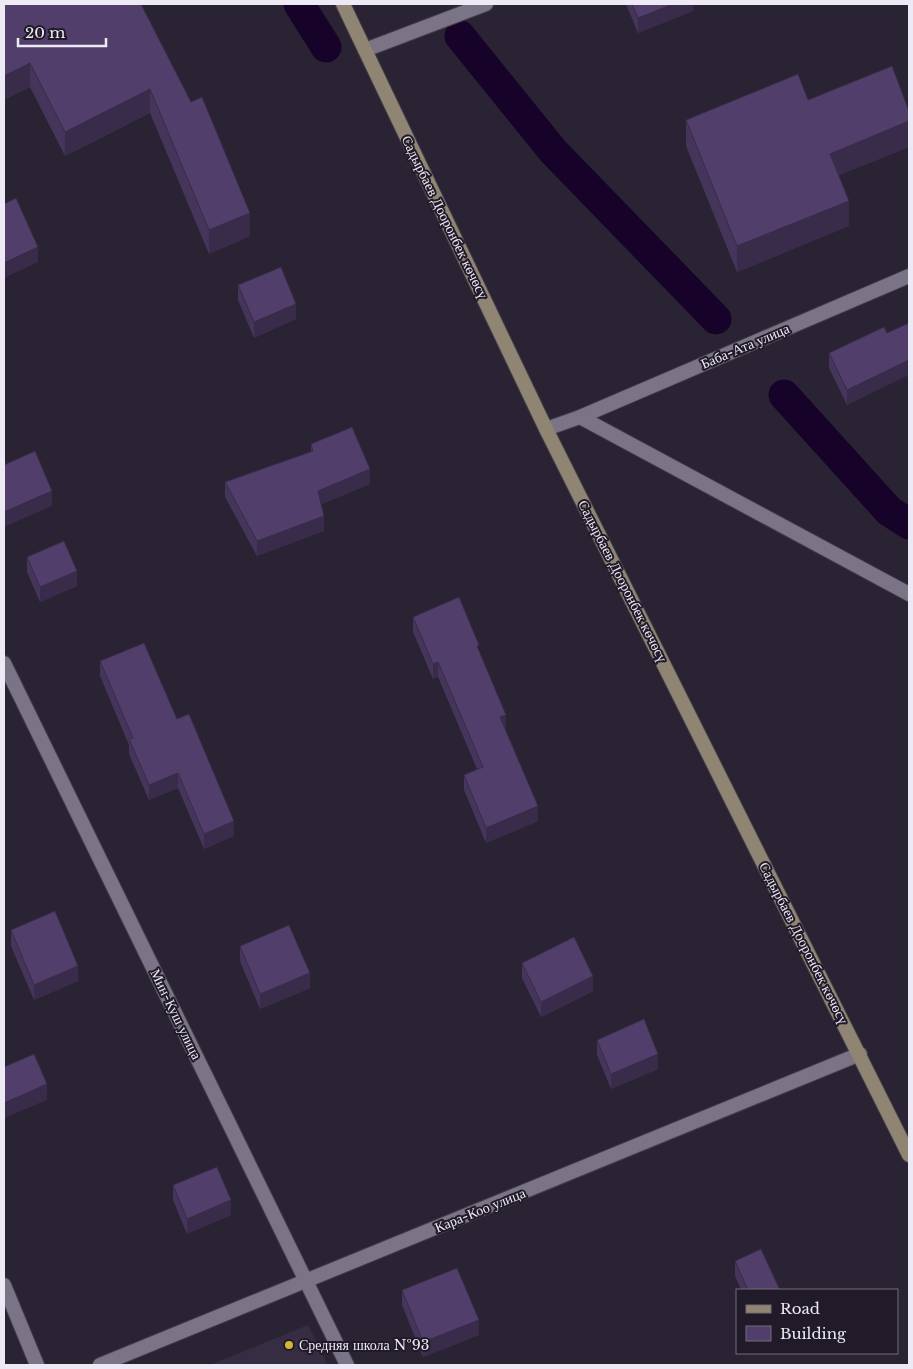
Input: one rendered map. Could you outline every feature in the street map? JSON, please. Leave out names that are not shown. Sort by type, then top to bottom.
[{"type":"main road","name":"Садырбаев Дооронбек көчөсү","points":[[343,4],[546,429],[909,1155]]},
{"type":"street","points":[[365,50],[486,4]]},
{"type":"street","name":"Баба-Ата улица","points":[[546,429],[580,417],[909,276]]},
{"type":"street","points":[[580,417],[909,594]]},
{"type":"street","name":"Мин-Куш улица","points":[[4,663],[347,1365]]},
{"type":"street","name":"Кара-Коо улица","points":[[100,1365],[860,1054]]},
{"type":"street","points":[[4,1285],[37,1365]]},
{"type":"shaded area","name":"Средняя школа №93","points":[[308,1325],[328,1365],[210,1365]]},
{"type":"building","points":[[4,4],[141,4],[191,102],[202,97],[250,213],[209,230],[150,89],[65,132],[30,63],[4,76]]},
{"type":"building","points":[[632,4],[673,4],[638,18]]},
{"type":"building","points":[[892,66],[909,111],[909,121],[830,154],[849,201],[737,246],[686,120],[798,74],[808,100]]},
{"type":"building","points":[[16,198],[38,247],[4,263],[4,204]]},
{"type":"building","points":[[281,267],[296,304],[254,322],[238,285]]},
{"type":"building","points":[[909,323],[909,360],[847,390],[829,353],[884,327],[887,333]]},
{"type":"building","points":[[352,427],[370,469],[318,491],[324,516],[257,541],[225,482],[313,451],[311,444]]},
{"type":"building","points":[[35,451],[52,491],[4,512],[4,465]]},
{"type":"building","points":[[64,541],[77,571],[40,587],[27,557]]},
{"type":"building","points":[[459,597],[506,715],[500,717],[538,806],[486,828],[464,775],[483,767],[438,662],[433,664],[413,617]]},
{"type":"building","points":[[144,643],[177,719],[189,714],[234,821],[204,834],[178,773],[149,785],[129,739],[133,738],[100,661]]},
{"type":"building","points":[[55,911],[78,966],[34,985],[11,930]]},
{"type":"building","points":[[289,925],[310,973],[260,994],[240,946]]},
{"type":"building","points":[[574,937],[593,976],[541,1002],[522,963]]},
{"type":"building","points":[[644,1019],[658,1054],[611,1074],[597,1040]]},
{"type":"building","points":[[34,1054],[47,1084],[4,1103],[4,1067]]},
{"type":"building","points":[[217,1167],[231,1200],[187,1219],[173,1185]]},
{"type":"building","points":[[761,1249],[780,1289],[748,1289],[735,1261]]},
{"type":"building","points":[[457,1268],[479,1320],[423,1342],[402,1290]]},
{"type":"waterway","points":[[299,4],[326,47]]},
{"type":"waterway","points":[[460,36],[553,151],[716,319]]},
{"type":"waterway","points":[[784,395],[889,511],[909,524]]},
{"type":"place","name":"Средняя школа №93","points":[[289,1345]]}]
